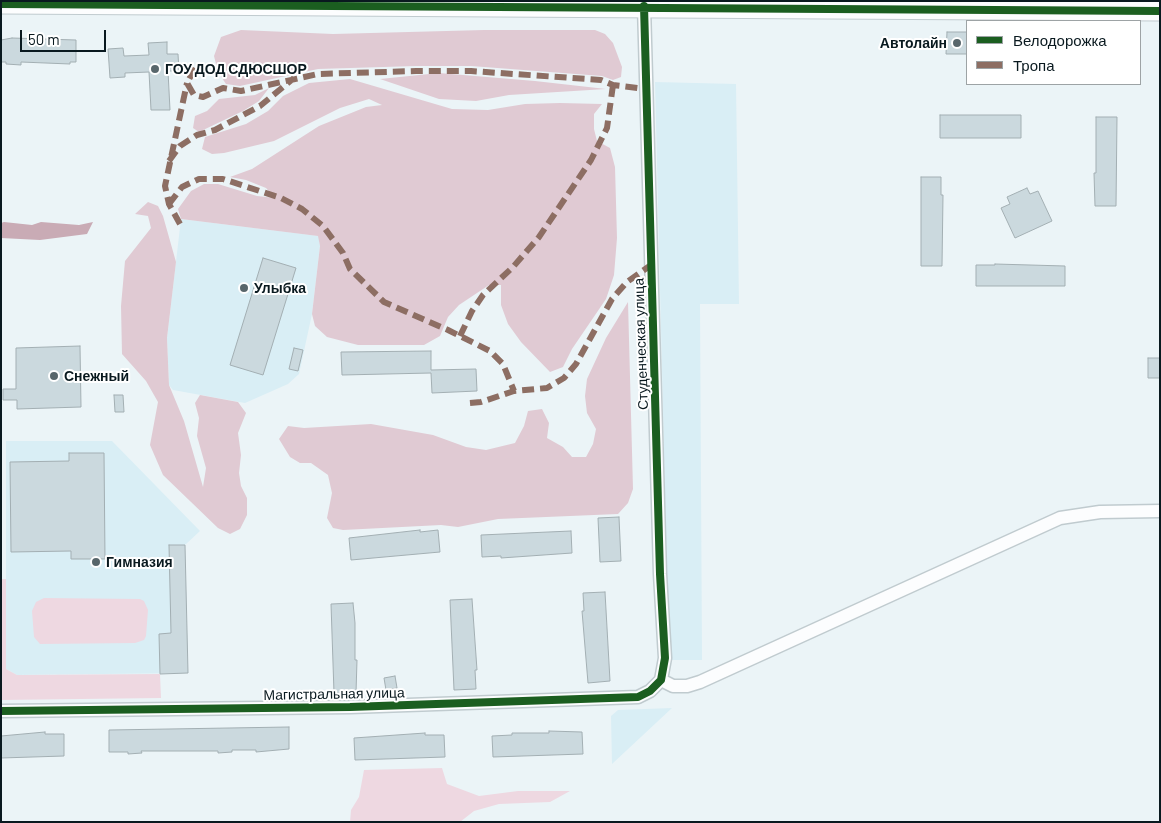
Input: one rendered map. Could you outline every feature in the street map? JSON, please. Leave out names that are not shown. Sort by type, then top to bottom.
[{"type":"street","points":[[1,4],[644,6],[1160,11]]},
{"type":"street","name":"Студенческая улица","points":[[644,6],[660,564],[665,658],[661,680]]},
{"type":"street","points":[[661,680],[673,686],[687,686],[700,682],[1060,518],[1100,512],[1160,511]]},
{"type":"street","name":"Магистральная улица","points":[[1,711],[365,707],[638,697],[650,691],[661,680]]},
{"type":"shaded area","points":[[241,30],[333,34],[484,30],[595,30],[605,34],[613,43],[622,67],[621,77],[613,80],[602,76],[471,66],[416,66],[318,69],[240,86],[226,84],[218,72],[214,56],[221,37]]},
{"type":"shaded area","points":[[439,73],[606,89],[509,95],[476,101],[439,99],[380,79]]},
{"type":"shaded area","points":[[350,79],[452,109],[488,110],[525,104],[602,104],[594,114],[594,129],[597,141],[610,148],[615,167],[617,238],[614,275],[606,299],[572,349],[563,367],[550,372],[521,342],[508,324],[501,305],[501,285],[489,285],[459,305],[448,317],[440,336],[424,345],[358,345],[327,337],[315,326],[312,314],[320,246],[318,236],[181,219],[178,209],[191,191],[204,184],[218,184],[257,196],[275,198],[266,188],[246,180],[230,177],[252,169],[319,126],[366,107],[382,105],[369,99],[340,108],[274,141],[224,153],[212,154],[202,149],[205,137],[246,124],[268,111],[283,96],[309,83]]},
{"type":"shaded area","points":[[655,82],[736,84],[739,304],[700,304],[702,660],[669,660]]},
{"type":"shaded area","points":[[269,88],[259,101],[243,111],[199,132],[193,128],[195,116],[207,111],[219,99],[255,95]]},
{"type":"shaded area","points":[[148,202],[158,206],[163,216],[176,262],[167,338],[169,385],[184,421],[203,487],[206,468],[197,436],[199,418],[195,403],[200,395],[238,402],[246,413],[238,433],[241,455],[239,473],[241,486],[247,498],[247,515],[240,529],[230,534],[218,528],[163,475],[150,445],[158,402],[146,381],[122,354],[121,306],[125,261],[151,228],[148,216],[135,214]]},
{"type":"shaded area","name":"Улыбка","points":[[181,219],[319,236],[320,246],[312,314],[299,374],[288,384],[245,403],[173,390],[169,385],[167,338]]},
{"type":"shaded area","points":[[41,222],[79,225],[93,222],[87,234],[40,240],[1,238],[1,223],[32,225]]},
{"type":"shaded area","points":[[628,302],[633,489],[628,503],[618,514],[498,519],[458,527],[441,525],[343,530],[333,528],[327,518],[332,493],[328,475],[311,463],[300,463],[290,457],[279,439],[288,426],[304,428],[371,424],[433,435],[466,447],[486,450],[515,443],[524,426],[528,411],[542,409],[549,423],[547,438],[563,447],[572,457],[586,457],[593,444],[596,429],[587,413],[585,396],[587,379],[606,338]]},
{"type":"shaded area","name":"Гимназия","points":[[6,441],[112,441],[200,531],[185,545],[188,673],[17,675],[6,669]]},
{"type":"shaded area","points":[[1,579],[6,579],[6,669],[17,675],[160,674],[161,698],[1,700]]},
{"type":"shaded area","points":[[44,598],[140,599],[144,601],[148,610],[146,636],[144,640],[135,643],[40,644],[34,637],[32,611],[36,602]]},
{"type":"shaded area","points":[[672,708],[612,764],[611,716],[618,710]]},
{"type":"shaded area","points":[[442,768],[447,784],[479,796],[518,791],[570,791],[550,802],[499,804],[474,811],[460,822],[350,822],[351,810],[359,797],[364,770]]},
{"type":"building","name":"Автолайн","points":[[947,32],[966,32],[966,54],[946,54]]},
{"type":"building","points":[[12,38],[76,40],[76,62],[70,62],[70,64],[21,62],[21,65],[6,64],[6,62],[1,62],[1,40]]},
{"type":"building","points":[[167,42],[167,54],[178,54],[179,71],[168,71],[170,110],[151,110],[149,72],[125,73],[125,77],[110,78],[108,49],[123,48],[124,56],[149,55],[148,43]]},
{"type":"building","points":[[940,115],[1021,115],[1021,138],[940,138]]},
{"type":"building","points":[[1096,117],[1117,117],[1116,206],[1095,206]]},
{"type":"building","points":[[921,177],[941,177],[941,195],[943,195],[942,266],[921,266]]},
{"type":"building","points":[[1027,188],[1030,194],[1038,191],[1052,221],[1015,238],[1001,208],[1010,204],[1007,197]]},
{"type":"building","points":[[263,258],[296,268],[263,375],[230,365]]},
{"type":"building","points":[[976,265],[1065,266],[1065,286],[976,286]]},
{"type":"building","points":[[80,346],[81,407],[17,409],[17,400],[3,400],[3,389],[16,389],[16,348]]},
{"type":"building","points":[[294,348],[303,350],[298,371],[289,369]]},
{"type":"building","points":[[431,351],[431,370],[476,369],[477,391],[432,393],[431,373],[342,375],[341,352]]},
{"type":"building","points":[[1148,358],[1160,358],[1160,378],[1148,378]]},
{"type":"building","points":[[114,395],[123,395],[124,412],[115,412]]},
{"type":"building","points":[[69,453],[104,453],[105,559],[71,559],[71,551],[11,552],[10,462],[69,461]]},
{"type":"building","points":[[619,517],[621,561],[600,562],[598,518]]},
{"type":"building","points":[[420,530],[420,532],[438,530],[440,552],[351,560],[349,538]]},
{"type":"building","points":[[571,531],[572,553],[501,558],[501,556],[482,557],[481,535]]},
{"type":"building","points":[[169,545],[185,545],[188,673],[160,674],[159,634],[171,633]]},
{"type":"building","points":[[605,592],[610,681],[588,683],[582,611],[584,611],[583,593]]},
{"type":"building","points":[[472,599],[477,670],[475,670],[476,689],[454,690],[450,600]]},
{"type":"building","points":[[353,603],[355,660],[357,660],[356,693],[334,693],[331,604]]},
{"type":"building","points":[[395,676],[397,688],[386,690],[384,678]]},
{"type":"building","points":[[289,727],[289,749],[256,752],[256,750],[232,750],[232,752],[218,753],[218,751],[141,751],[142,753],[128,754],[128,752],[109,752],[109,730]]},
{"type":"building","points":[[549,731],[582,732],[583,754],[493,757],[492,736],[512,735],[512,733],[549,733]]},
{"type":"building","points":[[45,732],[45,734],[64,734],[64,756],[1,758],[1,736]]},
{"type":"building","points":[[425,733],[425,735],[444,735],[445,757],[355,760],[354,738]]},
{"type":"marked path","points":[[195,68],[187,83],[194,95],[203,97],[223,88],[241,91],[318,74],[416,71],[471,71],[601,80],[613,85],[646,89]]},
{"type":"marked path","points":[[169,161],[180,146],[197,135],[215,130],[260,106],[294,78]]},
{"type":"marked path","points":[[180,224],[169,204],[165,186],[187,83]]},
{"type":"marked path","points":[[460,336],[472,311],[483,295],[513,267],[539,237],[591,160],[607,128],[613,85]]},
{"type":"marked path","points":[[169,204],[182,187],[199,179],[223,179],[281,198],[302,209],[323,226],[343,253],[350,269],[384,302],[490,351],[503,364],[514,391]]},
{"type":"marked path","points":[[470,403],[481,402],[514,391],[547,388],[564,378],[576,364],[612,299],[627,282],[651,265]]},
{"type":"cycle path","points":[[1,4],[1160,11]]},
{"type":"cycle path","points":[[1,711],[350,707],[638,697],[650,691],[661,680],[665,658],[660,574],[644,6]]},
{"type":"place","name":"Автолайн","points":[[957,43]]},
{"type":"place","name":"ГОУ ДОД СДЮСШОР","points":[[155,69]]},
{"type":"place","name":"Улыбка","points":[[244,288]]},
{"type":"place","name":"Снежный","points":[[54,376]]},
{"type":"place","name":"Гимназия","points":[[96,562]]}]
